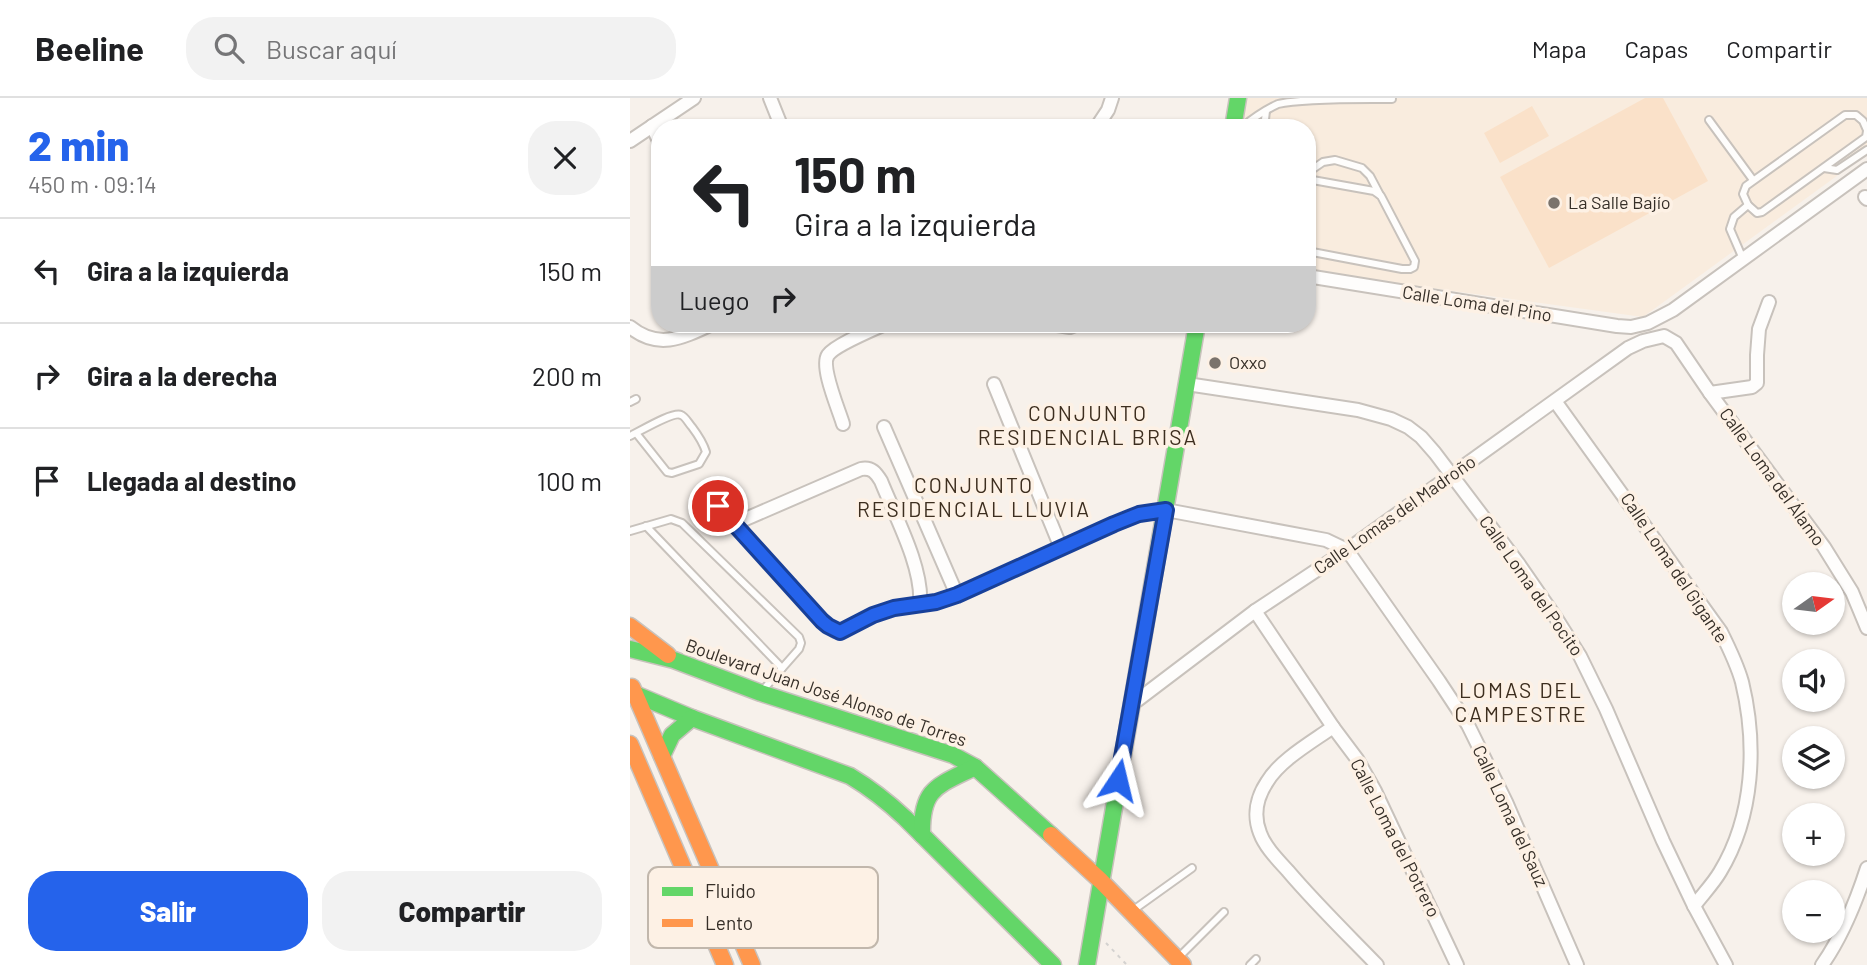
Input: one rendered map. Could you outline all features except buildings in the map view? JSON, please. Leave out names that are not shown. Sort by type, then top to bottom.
[{"type":"main road","points":[[1234,119],[1238,98]]},
{"type":"main road","points":[[1087,965],[1196,333]]},
{"type":"main road","points":[[630,626],[674,660]]},
{"type":"main road","name":"Boulevard Juan José Alonso de Torres","points":[[630,649],[674,660],[761,693],[953,755],[975,767],[1101,881],[1180,962]]},
{"type":"main road","points":[[631,689],[692,718],[859,780],[884,798],[1053,965]]},
{"type":"main road","points":[[631,689],[710,867]]},
{"type":"main road","points":[[662,755],[672,735],[692,718]]},
{"type":"main road","points":[[630,744],[683,867]]},
{"type":"main road","points":[[922,835],[923,809],[932,790],[975,767]]},
{"type":"main road","points":[[718,948],[725,965]]},
{"type":"main road","points":[[745,948],[752,965]]},
{"type":"street","points":[[662,119],[694,98]]},
{"type":"street","points":[[769,98],[778,119]]},
{"type":"street","points":[[1102,119],[1112,98]]},
{"type":"street","points":[[630,141],[651,127]]},
{"type":"street","points":[[1744,260],[1867,169]]},
{"type":"street","name":"Calle Loma del Pino","points":[[1316,277],[1631,327],[1647,323],[1673,310],[1744,260]]},
{"type":"street","points":[[1710,393],[1752,387],[1758,383],[1759,329],[1769,302]]},
{"type":"street","points":[[630,327],[640,335],[660,341],[694,333]]},
{"type":"street","points":[[844,424],[825,362],[828,355],[838,347],[867,333]]},
{"type":"street","name":"Calle Loma del Álamo","points":[[1664,336],[1676,343],[1824,547],[1852,592],[1867,628]]},
{"type":"street","name":"Calle Lomas del Madroño","points":[[1131,705],[1255,611],[1347,550],[1628,348],[1664,336]]},
{"type":"street","points":[[994,384],[1062,548]]},
{"type":"street","name":"Calle Loma del Pocito","points":[[1187,384],[1358,410],[1391,419],[1421,437],[1518,563],[1580,656],[1663,841],[1726,965]]},
{"type":"street","name":"Calle Loma del Gigante","points":[[1555,401],[1721,632],[1742,682],[1751,739],[1749,786],[1741,827],[1720,872],[1694,906]]},
{"type":"street","points":[[884,427],[957,595]]},
{"type":"street","points":[[734,524],[861,469],[870,469],[881,481],[916,566],[920,604]]},
{"type":"street","points":[[718,506],[822,621],[840,632],[873,615],[894,608],[936,602],[957,595],[1139,514],[1166,510],[1326,540],[1347,550]]},
{"type":"street","name":"Calle Loma del Sauz","points":[[1347,550],[1468,725],[1506,802],[1577,965]]},
{"type":"street","name":"Calle Loma del Potrero","points":[[1255,611],[1357,758],[1457,965]]},
{"type":"street","points":[[1333,727],[1279,767],[1267,781],[1257,801],[1256,818],[1260,835],[1274,855],[1377,965]]},
{"type":"street","points":[[1822,965],[1854,906],[1867,868]]},
{"type":"lane","points":[[1254,119],[1288,100],[1392,99]]},
{"type":"lane","points":[[1265,119],[1266,111]]},
{"type":"lane","points":[[1845,115],[1857,115],[1867,131],[1866,137],[1762,212],[1757,213],[1748,205],[1742,194],[1746,186],[1845,115]]},
{"type":"lane","points":[[1709,120],[1753,180]]},
{"type":"lane","points":[[1824,168],[1832,171],[1840,169],[1867,150]]},
{"type":"lane","points":[[1316,167],[1323,162],[1335,160],[1362,169],[1370,176],[1415,261],[1414,267],[1402,269],[1316,253]]},
{"type":"lane","points":[[1316,181],[1374,191],[1381,196]]},
{"type":"lane","points":[[1744,260],[1730,229],[1734,217],[1748,205]]},
{"type":"lane","points":[[679,414],[683,415],[704,444],[706,452],[699,464],[672,473],[667,472],[633,435],[679,414]]},
{"type":"lane","points":[[630,531],[671,519],[682,523],[794,632],[800,641],[799,649],[761,693]]},
{"type":"lane","points":[[646,526],[782,668]]},
{"type":"lane","points":[[1131,912],[1192,869]]},
{"type":"lane","points":[[1180,962],[1224,912]]},
{"type":"lane","points":[[1250,965],[1256,959]]},
{"type":"path","points":[[1093,931],[1128,965]]},
{"type":"shaded area","name":"La Salle Bajío","points":[[1242,98],[1867,98],[1867,154],[1643,317],[1316,272],[1316,119],[1238,119]]},
{"type":"shaded area","points":[[1645,98],[1663,98],[1708,181],[1549,268],[1500,177]]},
{"type":"shaded area","points":[[1532,106],[1549,136],[1500,163],[1484,133]]},
{"type":"traffic: fast","points":[[1234,119],[1238,98]]},
{"type":"traffic: fast","points":[[1087,965],[1195,333]]},
{"type":"traffic: fast","points":[[630,649],[674,660],[761,693],[953,755],[975,767],[1051,835]]},
{"type":"traffic: fast","points":[[630,692],[692,718],[850,776],[905,818],[1053,965]]},
{"type":"traffic: fast","points":[[662,756],[672,735],[692,718]]},
{"type":"traffic: fast","points":[[922,835],[925,807],[934,790],[975,767]]},
{"type":"traffic: slow","points":[[630,626],[668,655]]},
{"type":"traffic: slow","points":[[632,687],[710,867]]},
{"type":"traffic: slow","points":[[630,744],[683,867]]},
{"type":"traffic: slow","points":[[1051,835],[1101,881],[1183,965]]},
{"type":"traffic: slow","points":[[718,948],[725,965]]},
{"type":"traffic: slow","points":[[745,948],[752,965]]},
{"type":"place","name":"La Salle Bajío","points":[[1554,203]]},
{"type":"place","name":"Oxxo","points":[[1215,363]]},
{"type":"district","name":"CONJUNTO RESIDENCIAL BRISA","points":[[1088,426]]},
{"type":"district","name":"CONJUNTO RESIDENCIAL LLUVIA","points":[[974,498]]},
{"type":"district","name":"LOMAS DEL CAMPESTRE","points":[[1521,703]]},
{"type":"route","points":[[718,506],[822,621],[840,632],[873,615],[894,608],[936,602],[957,595],[1114,524],[1139,514],[1166,510],[1118,780]]}]
